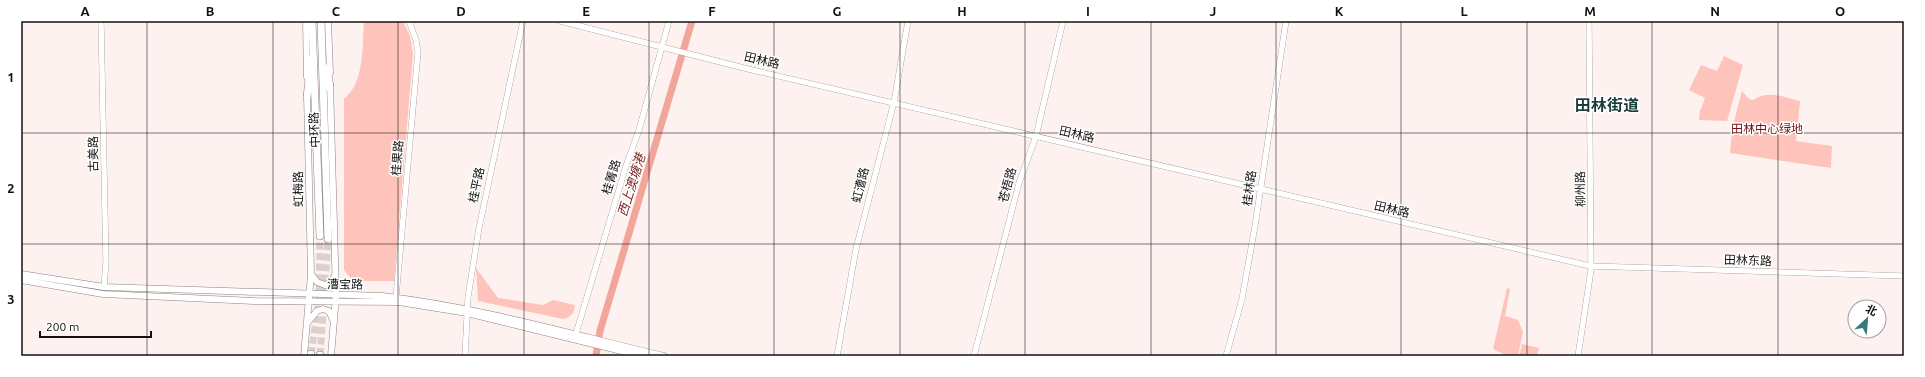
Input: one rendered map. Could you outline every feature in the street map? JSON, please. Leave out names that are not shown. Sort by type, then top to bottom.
[{"type":"highway","name":"中环路","points":[[312,21],[320,236]]},
{"type":"highway","name":"中环路","points":[[321,21],[328,239]]},
{"type":"highway","points":[[307,98],[313,33]]},
{"type":"highway","points":[[322,33],[330,88]]},
{"type":"main road","name":"虹梅路","points":[[306,21],[311,274],[311,294],[308,322],[309,355]]},
{"type":"main road","points":[[328,21],[336,274],[336,295],[331,356]]},
{"type":"main road","name":"漕宝路","points":[[21,274],[104,287],[396,297],[467,311],[605,345],[664,356]]},
{"type":"main road","points":[[311,274],[317,282],[326,286],[332,282],[336,274]]},
{"type":"main road","name":"漕宝路","points":[[21,280],[104,294],[310,302],[399,302],[467,311]]},
{"type":"main road","points":[[308,322],[317,311],[323,309],[329,311],[334,323]]},
{"type":"main road","name":"漕宝路","points":[[605,345],[642,356]]},
{"type":"street","name":"古美路","points":[[101,21],[106,262],[104,287]]},
{"type":"street","name":"桂果路","points":[[396,297],[418,52],[416,40],[409,21]]},
{"type":"street","name":"桂平路","points":[[465,356],[467,311],[479,228],[523,21]]},
{"type":"street","name":"田林路","points":[[560,21],[661,47],[1590,266]]},
{"type":"street","name":"桂箐路","points":[[575,337],[626,166],[639,130],[669,21]]},
{"type":"street","name":"虹漕路","points":[[837,356],[856,249],[894,102],[908,21]]},
{"type":"street","name":"苍梧路","points":[[974,356],[1019,183],[1036,136],[1063,21]]},
{"type":"street","name":"桂林路","points":[[1226,356],[1242,299],[1286,21]]},
{"type":"street","name":"柳州路","points":[[1578,356],[1590,266],[1589,21]]},
{"type":"street","name":"田林东路","points":[[1590,266],[1904,276]]},
{"type":"green space","points":[[364,21],[403,21],[410,36],[413,54],[394,281],[353,281],[344,270],[344,99],[351,92],[359,73]]},
{"type":"green space","points":[[1724,56],[1743,65],[1727,121],[1699,120],[1700,111],[1705,98],[1689,90],[1701,65],[1717,71]]},
{"type":"green space","name":"田林中心绿地","points":[[1742,91],[1749,99],[1753,100],[1764,95],[1776,95],[1800,101],[1796,141],[1832,146],[1831,168],[1730,153],[1732,129]]},
{"type":"green space","points":[[476,268],[498,298],[543,305],[553,300],[575,305],[574,311],[570,316],[563,319],[478,301]]},
{"type":"green space","points":[[1507,288],[1510,289],[1505,316],[1518,320],[1523,332],[1518,356],[1508,356],[1493,349]]},
{"type":"green space","points":[[1522,344],[1539,348],[1537,356],[1519,356]]},
{"type":"waterway","name":"西上澳塘港","points":[[596,356],[600,331],[692,21]]},
{"type":"tunnel","points":[[311,354],[319,300],[320,236]]},
{"type":"tunnel","points":[[320,355],[328,239]]},
{"type":"district","name":"田林街道","points":[[1607,105]]}]
